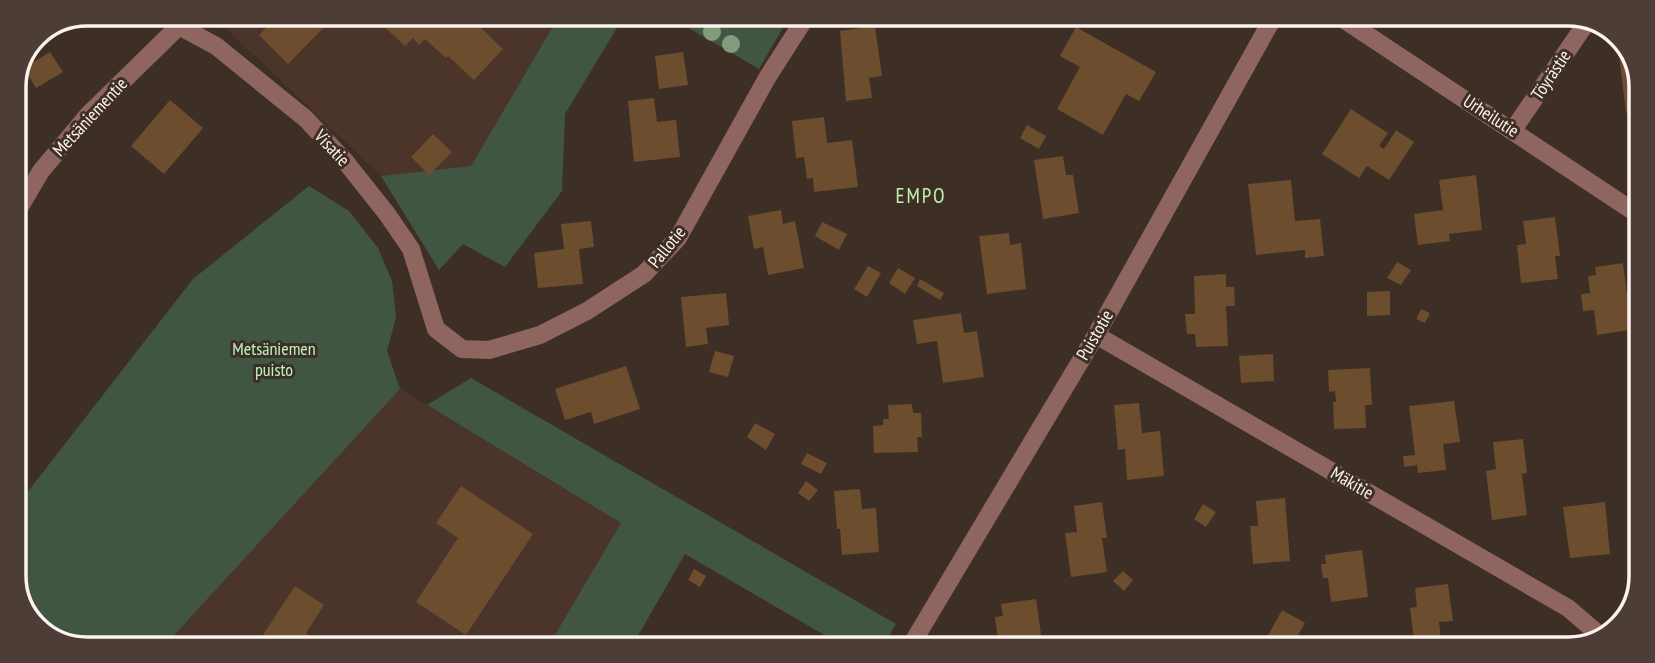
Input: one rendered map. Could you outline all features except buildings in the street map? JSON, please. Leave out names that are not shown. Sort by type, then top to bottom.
[{"type":"street","name":"Metsäniementie","points":[[26,197],[41,171],[88,114],[168,26]]},
{"type":"street","name":"Visatie","points":[[183,26],[216,46],[306,119],[345,161],[411,249],[436,329]]},
{"type":"street","name":"Pallotie","points":[[436,329],[462,349],[489,350],[540,335],[587,311],[644,274],[678,238],[767,78],[800,26]]},
{"type":"street","name":"Puistotie","points":[[915,637],[1096,335],[1269,26]]},
{"type":"street","name":"Urheilutie","points":[[1354,26],[1629,208]]},
{"type":"street","name":"Töyrästie","points":[[1513,130],[1583,28]]},
{"type":"street","name":"Mäkitie","points":[[1096,335],[1568,608],[1594,631]]},
{"type":"shaded area","points":[[224,26],[553,26],[471,166],[381,176]]},
{"type":"shaded area","points":[[400,389],[621,523],[554,637],[172,637]]},
{"type":"green space","points":[[553,26],[618,26],[565,114],[562,191],[505,267],[463,244],[439,270],[381,176],[471,166]]},
{"type":"green space","points":[[685,26],[784,26],[759,69]]},
{"type":"green space","name":"Metsäniemen puisto","points":[[309,186],[349,211],[378,248],[392,281],[396,317],[387,351],[400,389],[172,637],[87,637],[68,634],[50,624],[39,613],[28,592],[26,494],[193,279]]},
{"type":"green space","points":[[471,378],[896,624],[889,637],[828,637],[685,554],[637,637],[554,637],[621,523],[427,405]]},
{"type":"district","name":"EMPO","points":[[921,196]]}]
